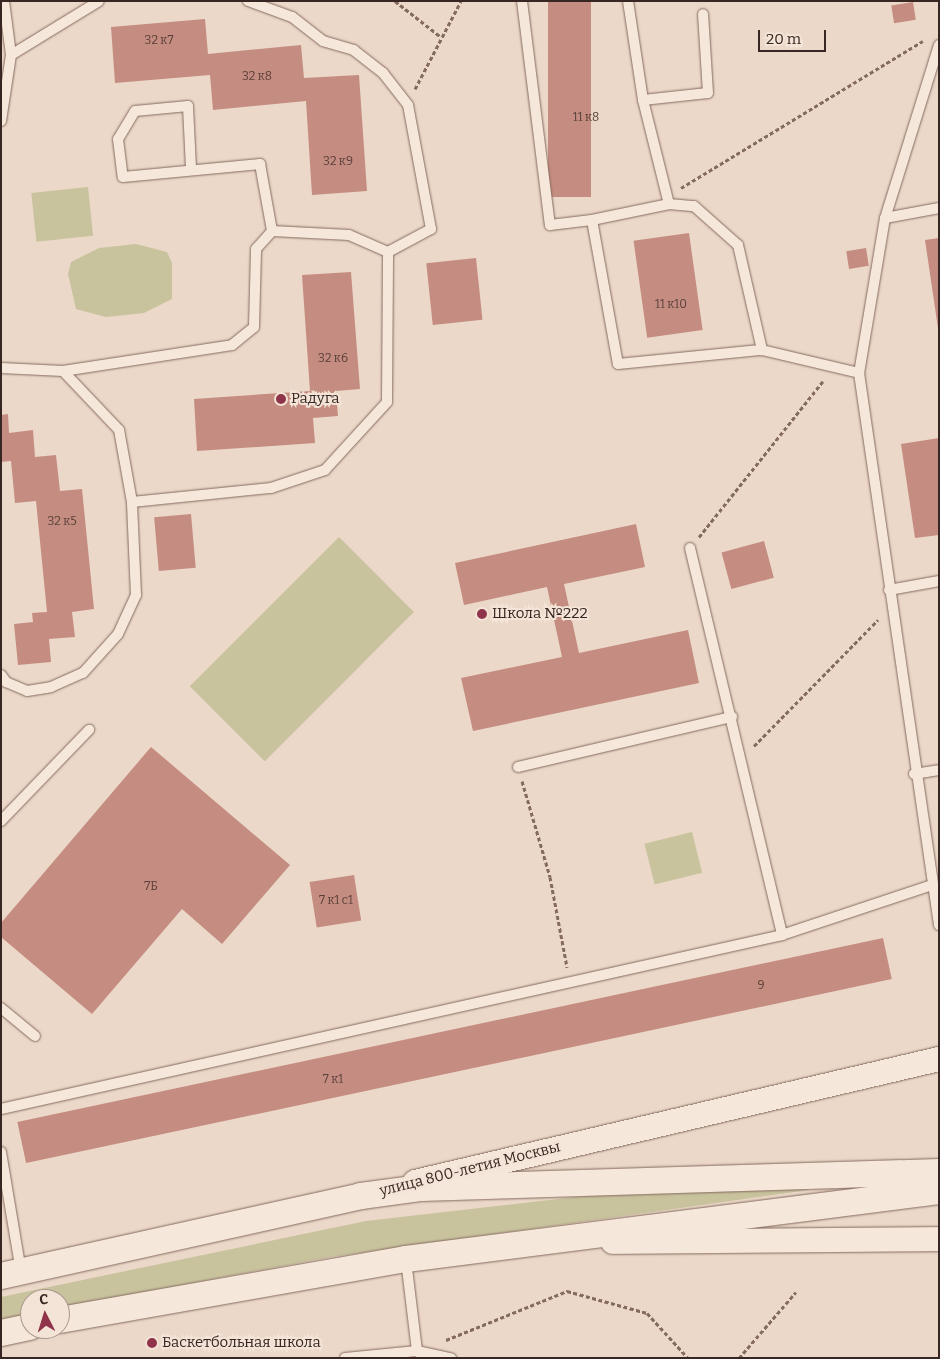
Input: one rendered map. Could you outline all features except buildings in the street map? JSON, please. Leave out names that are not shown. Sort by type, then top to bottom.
[{"type":"main road","points":[[361,1196],[466,1185],[939,1172]]},
{"type":"main road","points":[[70,1318],[406,1259],[939,1191]]},
{"type":"main road","name":"улица 800-летия Москвы","points":[[11,1273],[361,1196]]},
{"type":"main road","points":[[1,1333],[20,1329]]},
{"type":"street","name":"улица 800-летия Москвы","points":[[361,1196],[939,1059]]},
{"type":"street","points":[[549,1242],[939,1239]]},
{"type":"lane","points":[[1,120],[11,55],[4,1]]},
{"type":"lane","points":[[11,55],[99,1]]},
{"type":"lane","points":[[248,1],[292,18],[323,41],[354,50],[383,73],[408,105],[431,229],[388,252]]},
{"type":"lane","points":[[522,1],[550,225],[592,220],[668,200],[694,206],[738,245],[762,350]]},
{"type":"lane","points":[[628,1],[643,100],[668,200]]},
{"type":"lane","points":[[643,100],[708,94],[703,14]]},
{"type":"lane","points":[[939,45],[886,218],[859,373],[914,774],[939,925]]},
{"type":"lane","points":[[191,168],[188,106],[134,111],[118,139],[123,177],[191,168],[260,164],[272,231]]},
{"type":"lane","points":[[886,218],[939,208]]},
{"type":"lane","points":[[592,220],[618,364],[762,350],[859,373]]},
{"type":"lane","points":[[272,231],[349,235],[388,252]]},
{"type":"lane","points":[[1,368],[63,371],[232,345],[254,327],[256,249],[272,231]]},
{"type":"lane","points":[[132,502],[271,488],[326,470],[387,402],[388,252]]},
{"type":"lane","points":[[1,675],[6,682],[27,691],[51,688],[83,673],[106,651],[136,595],[132,502],[119,430],[63,371]]},
{"type":"lane","points":[[690,548],[742,759],[782,935]]},
{"type":"lane","points":[[889,590],[939,582]]},
{"type":"lane","points":[[518,767],[732,717]]},
{"type":"lane","points":[[1,821],[89,730]]},
{"type":"lane","points":[[914,774],[939,770]]},
{"type":"lane","points":[[1,1109],[782,935],[932,885]]},
{"type":"lane","points":[[1,1008],[35,1036]]},
{"type":"lane","points":[[1,1152],[11,1273]]},
{"type":"lane","points":[[406,1259],[421,1354]]},
{"type":"lane","points":[[345,1358],[421,1354],[452,1358]]},
{"type":"path","points":[[395,1],[441,37]]},
{"type":"path","points":[[408,105],[461,1]]},
{"type":"path","points":[[668,200],[930,36]]},
{"type":"path","points":[[690,548],[834,367]]},
{"type":"path","points":[[742,759],[891,606]]},
{"type":"path","points":[[518,767],[550,877],[569,982]]},
{"type":"path","points":[[421,1354],[567,1291],[647,1313],[688,1358]]},
{"type":"path","points":[[739,1358],[796,1292]]},
{"type":"shaded area","points":[[88,187],[93,236],[36,242],[31,193]]},
{"type":"shaded area","points":[[136,244],[167,252],[172,263],[172,299],[144,313],[106,317],[76,309],[68,274],[71,262],[99,248]]},
{"type":"shaded area","points":[[339,537],[414,612],[265,761],[190,686]]},
{"type":"shaded area","points":[[692,832],[702,873],[655,885],[644,844]]},
{"type":"shaded area","points":[[804,1188],[809,1190],[331,1257],[70,1306],[70,1289],[39,1289],[366,1221],[602,1194]]},
{"type":"shaded area","points":[[20,1293],[20,1316],[1,1319],[1,1297]]},
{"type":"place","name":"Радуга","points":[[281,399]]},
{"type":"place","name":"Школа №222","points":[[482,614]]},
{"type":"place","name":"Баскетбольная школа","points":[[152,1343]]}]
